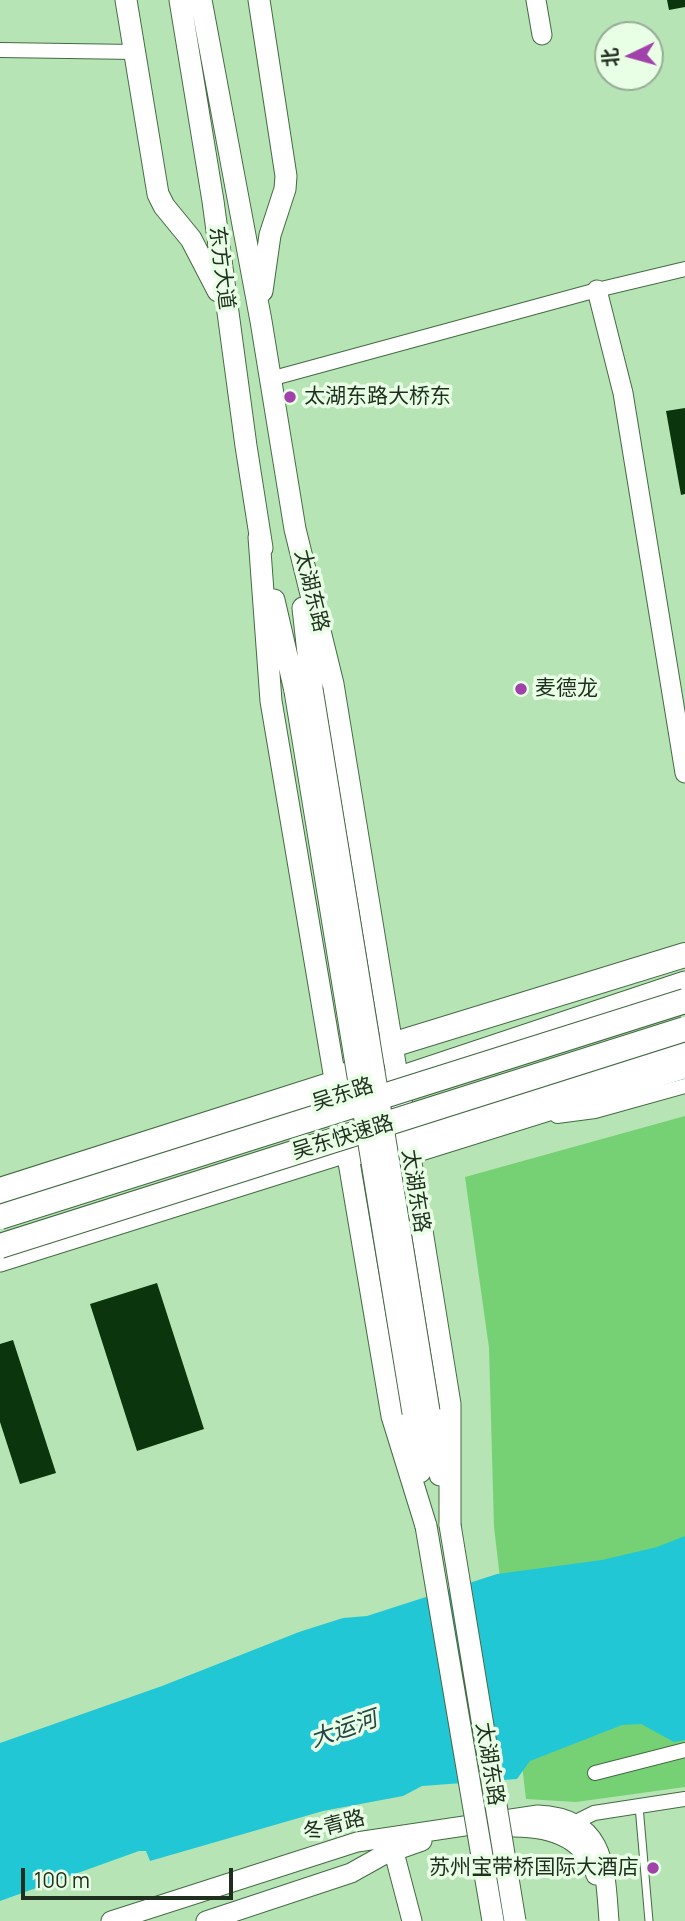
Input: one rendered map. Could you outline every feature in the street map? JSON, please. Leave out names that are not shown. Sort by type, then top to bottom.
[{"type":"highway","points":[[0,1190],[337,1090],[392,1045],[685,956]]},
{"type":"highway","name":"吴东快速路","points":[[0,1217],[685,1000]]},
{"type":"highway","name":"吴东快速路","points":[[0,1246],[685,1029]]},
{"type":"highway","points":[[347,1152],[407,1143],[507,1122],[685,1066]]},
{"type":"main road","points":[[127,0],[158,194],[191,239],[210,272],[228,323]]},
{"type":"main road","name":"东方大道","points":[[180,0],[198,43],[238,198],[295,529]]},
{"type":"main road","name":"东方大道","points":[[201,0],[198,43],[213,201],[259,537]]},
{"type":"main road","points":[[259,0],[286,168],[286,183],[266,259],[261,321]]},
{"type":"main road","points":[[536,0],[542,35]]},
{"type":"main road","points":[[238,198],[248,210],[258,213],[269,211],[280,200]]},
{"type":"main road","points":[[169,212],[186,220],[199,219],[209,211],[213,201]]},
{"type":"main road","points":[[597,290],[623,393],[685,773]]},
{"type":"main road","name":"太湖东路","points":[[295,529],[304,690],[413,1413],[426,1526],[493,1921]]},
{"type":"main road","name":"太湖东路","points":[[295,529],[333,684],[450,1404],[450,1525]]},
{"type":"main road","name":"太湖东路","points":[[259,537],[304,690],[450,1525],[515,1921]]},
{"type":"main road","name":"太湖东路","points":[[259,537],[271,701],[347,1152],[392,1416],[426,1526]]},
{"type":"main road","name":"吴东路","points":[[0,1203],[337,1090],[397,1077],[685,982]]},
{"type":"main road","points":[[407,1143],[685,1044]]},
{"type":"main road","points":[[0,1261],[347,1152]]},
{"type":"main road","points":[[387,1845],[514,1827],[572,1832],[594,1842],[602,1857],[609,1921]]},
{"type":"main road","points":[[572,1832],[595,1870],[600,1921]]},
{"type":"main road","name":"冬青路","points":[[111,1921],[346,1844],[387,1845]]},
{"type":"main road","points":[[387,1845],[403,1921]]},
{"type":"main road","points":[[387,1845],[412,1921]]},
{"type":"main road","name":"冬青路","points":[[206,1921],[351,1872],[387,1845]]},
{"type":"street","points":[[0,50],[135,52]]},
{"type":"street","points":[[270,379],[597,290],[685,269]]},
{"type":"street","points":[[507,1122],[595,1111],[685,1086]]},
{"type":"street","points":[[595,1773],[685,1750]]},
{"type":"street","points":[[572,1832],[594,1813],[685,1799]]},
{"type":"lane","points":[[639,1806],[649,1921]]},
{"type":"green space","points":[[685,1116],[685,1787],[576,1802],[526,1799],[494,1527],[489,1348],[465,1177]]},
{"type":"water","name":"大运河","points":[[685,1536],[685,1740],[674,1742],[641,1724],[622,1725],[530,1761],[517,1779],[422,1786],[403,1796],[323,1811],[150,1861],[146,1851],[139,1851],[0,1901],[0,1743],[343,1618],[367,1616],[497,1574],[602,1560],[657,1547]]},
{"type":"building","points":[[667,0],[685,0],[685,7],[669,10]]},
{"type":"building","points":[[685,408],[685,494],[681,495],[666,411]]},
{"type":"building","points":[[157,1283],[204,1429],[137,1451],[90,1304]]},
{"type":"building","points":[[13,1340],[56,1473],[20,1484],[0,1422],[0,1344]]},
{"type":"place","name":"太湖东路大桥东","points":[[290,397]]},
{"type":"place","name":"麦德龙","points":[[521,689]]},
{"type":"place","name":"苏州宝带桥国际大酒店","points":[[653,1868]]}]
